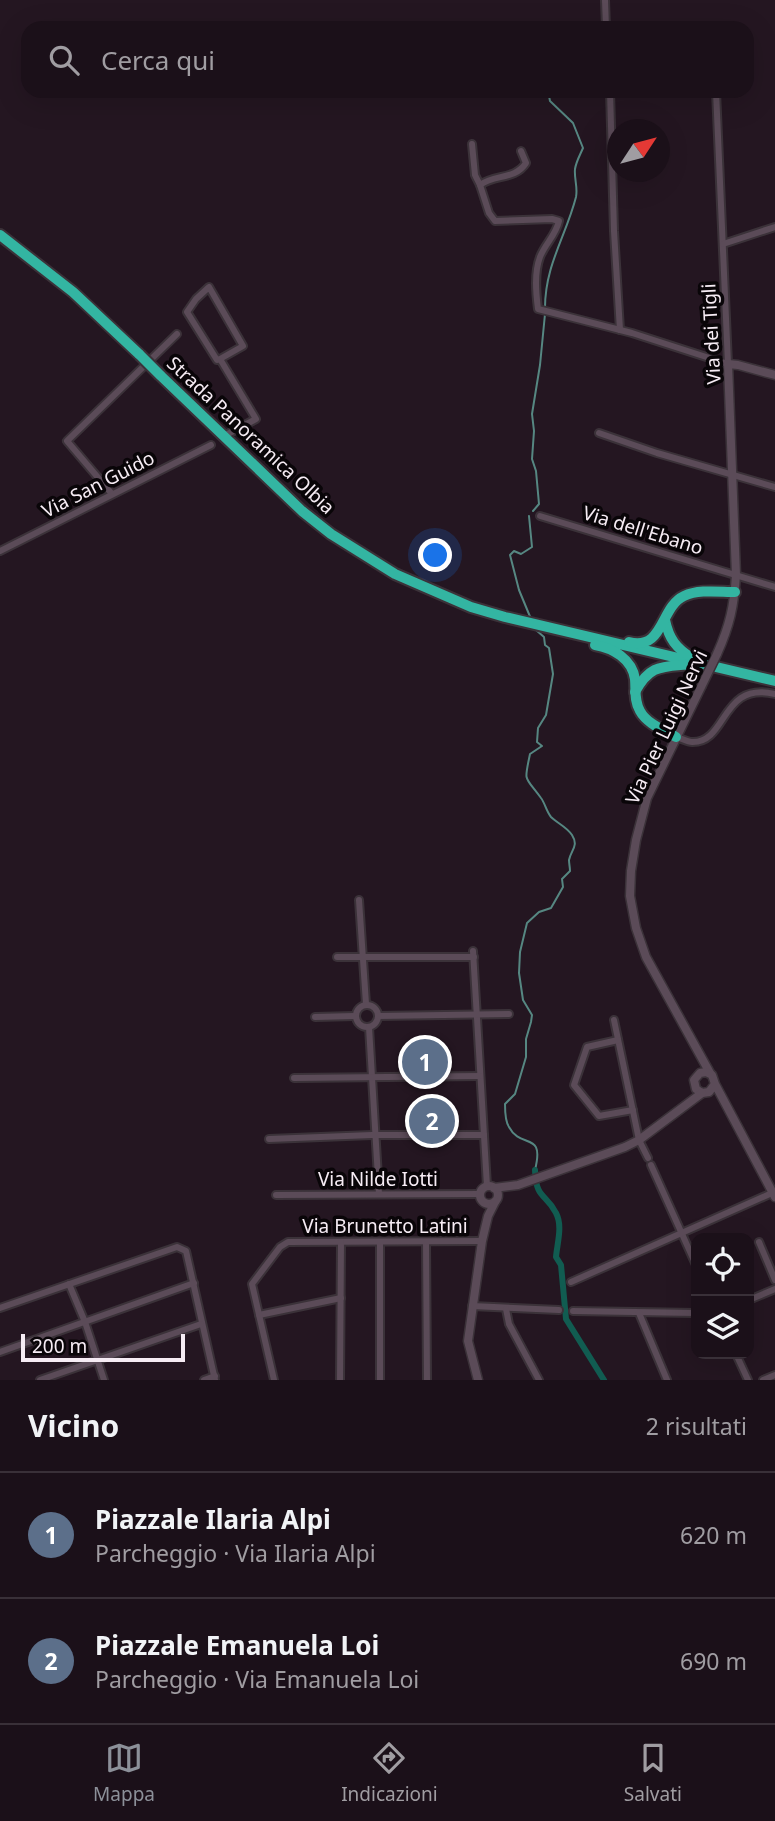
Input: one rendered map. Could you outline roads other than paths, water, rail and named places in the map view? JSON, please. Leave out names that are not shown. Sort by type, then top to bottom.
[{"type":"highway","name":"Strada Panoramica Olbia","points":[[0,235],[74,292],[302,511],[331,534],[395,574],[471,607],[567,632]]},
{"type":"highway","points":[[582,635],[595,634],[635,644],[647,641],[657,635],[669,609],[683,596],[735,592]]},
{"type":"highway","points":[[665,620],[673,643],[701,664]]},
{"type":"highway","points":[[567,632],[775,681]]},
{"type":"highway","points":[[567,632],[575,640],[617,653],[630,664],[634,676],[636,703],[646,719],[676,737]]},
{"type":"highway","points":[[635,692],[643,678],[661,667],[701,664]]},
{"type":"street","points":[[605,0],[606,21]]},
{"type":"street","points":[[610,98],[620,330]]},
{"type":"street","name":"Via dei Tigli","points":[[716,98],[736,575]]},
{"type":"street","points":[[472,144],[475,174],[489,213],[495,221],[559,221],[557,230],[540,257],[537,272],[538,310],[620,330],[728,364],[775,375]]},
{"type":"street","points":[[480,185],[485,181],[513,175],[522,168],[526,163],[520,150]]},
{"type":"street","points":[[723,244],[775,227]]},
{"type":"street","points":[[220,359],[243,346],[209,287],[187,312],[217,360],[220,359],[256,419],[224,436]]},
{"type":"street","points":[[112,494],[67,441],[177,334]]},
{"type":"street","points":[[599,433],[657,453],[775,487]]},
{"type":"street","name":"Via San Guido","points":[[0,551],[211,445]]},
{"type":"street","name":"Via dell'Ebano","points":[[540,516],[775,587]]},
{"type":"street","name":"Via Pier Luigi Nervi","points":[[709,1073],[646,957],[636,928],[630,896],[631,871],[636,840],[648,798],[729,627],[736,575]]},
{"type":"street","points":[[676,737],[692,742],[708,737],[739,699],[755,693],[775,694]]},
{"type":"street","points":[[359,900],[366,1004]]},
{"type":"street","points":[[337,957],[473,954],[484,1135],[491,1187],[498,1194],[488,1216],[482,1241],[468,1341],[478,1380]]},
{"type":"street","points":[[355,1016],[358,1009],[366,1004]]},
{"type":"street","points":[[366,1004],[374,1007],[378,1016],[369,1027]]},
{"type":"street","points":[[378,1016],[509,1014]]},
{"type":"street","points":[[315,1017],[355,1016]]},
{"type":"street","points":[[355,1016],[361,1025],[369,1027]]},
{"type":"street","points":[[614,1020],[639,1139],[691,1254]]},
{"type":"street","points":[[369,1027],[379,1194]]},
{"type":"street","points":[[618,1040],[587,1047],[574,1085],[600,1116],[633,1110]]},
{"type":"street","name":"Via Pier Luigi Nervi","points":[[696,1047],[697,1074]]},
{"type":"street","points":[[571,1282],[774,1195],[728,1107],[713,1087],[714,1078],[709,1073],[697,1074],[694,1083],[699,1091]]},
{"type":"street","points":[[294,1078],[371,1075],[480,1076]]},
{"type":"street","points":[[482,1198],[489,1204],[518,1185],[625,1147],[666,1119],[699,1091],[713,1087]]},
{"type":"street","points":[[269,1139],[484,1135]]},
{"type":"street","points":[[482,1198],[491,1187],[518,1185]]},
{"type":"street","name":"Via Nilde Iotti","points":[[276,1195],[379,1194],[482,1198]]},
{"type":"street","points":[[482,1198],[488,1216]]},
{"type":"street","name":"Via Brunetto Latini","points":[[259,1315],[252,1284],[280,1247],[288,1242],[482,1241]]},
{"type":"street","points":[[340,1380],[341,1242]]},
{"type":"street","points":[[380,1242],[380,1380]]},
{"type":"street","points":[[426,1242],[427,1380]]},
{"type":"street","points":[[759,1242],[775,1280]]},
{"type":"street","points":[[0,1308],[177,1247],[186,1251],[215,1378],[204,1380]]},
{"type":"street","points":[[0,1352],[194,1283]]},
{"type":"street","points":[[69,1284],[104,1380]]},
{"type":"street","points":[[754,1298],[775,1290]]},
{"type":"street","points":[[274,1380],[259,1315],[341,1298]]},
{"type":"street","points":[[472,1306],[559,1310]]},
{"type":"street","points":[[506,1309],[509,1324],[539,1380]]},
{"type":"street","points":[[573,1311],[691,1313]]},
{"type":"street","points":[[639,1313],[667,1380]]},
{"type":"street","points":[[40,1380],[201,1324]]},
{"type":"street","points":[[738,1359],[748,1380]]},
{"type":"street","points":[[763,1380],[775,1375]]},
{"type":"waterway","points":[[545,308],[548,278],[576,197],[575,169],[583,148],[573,123],[549,98]]},
{"type":"waterway","points":[[533,511],[539,504],[536,471],[532,459],[532,414],[545,314]]},
{"type":"waterway","points":[[529,516],[532,547],[521,554],[514,551],[510,555],[519,590],[531,619]]},
{"type":"waterway","points":[[535,1170],[537,1150],[530,1142],[514,1134],[505,1113],[505,1104],[515,1094],[526,1057],[526,1039],[532,1015],[523,1000],[519,973],[520,952],[527,923],[539,912],[551,908],[563,887],[562,879],[570,871],[569,860],[575,842],[570,832],[551,817],[527,778],[530,754],[542,746],[537,742],[538,728],[546,715],[553,674],[549,648],[545,645],[544,637],[536,630]]},
{"type":"waterway","points":[[535,1170],[539,1192],[558,1218],[556,1257],[561,1265],[566,1319],[604,1380]]},
{"type":"place","name":"Piazzale Ilaria Alpi","points":[[425,1062]]},
{"type":"place","name":"Piazzale Emanuela Loi","points":[[432,1121]]}]
